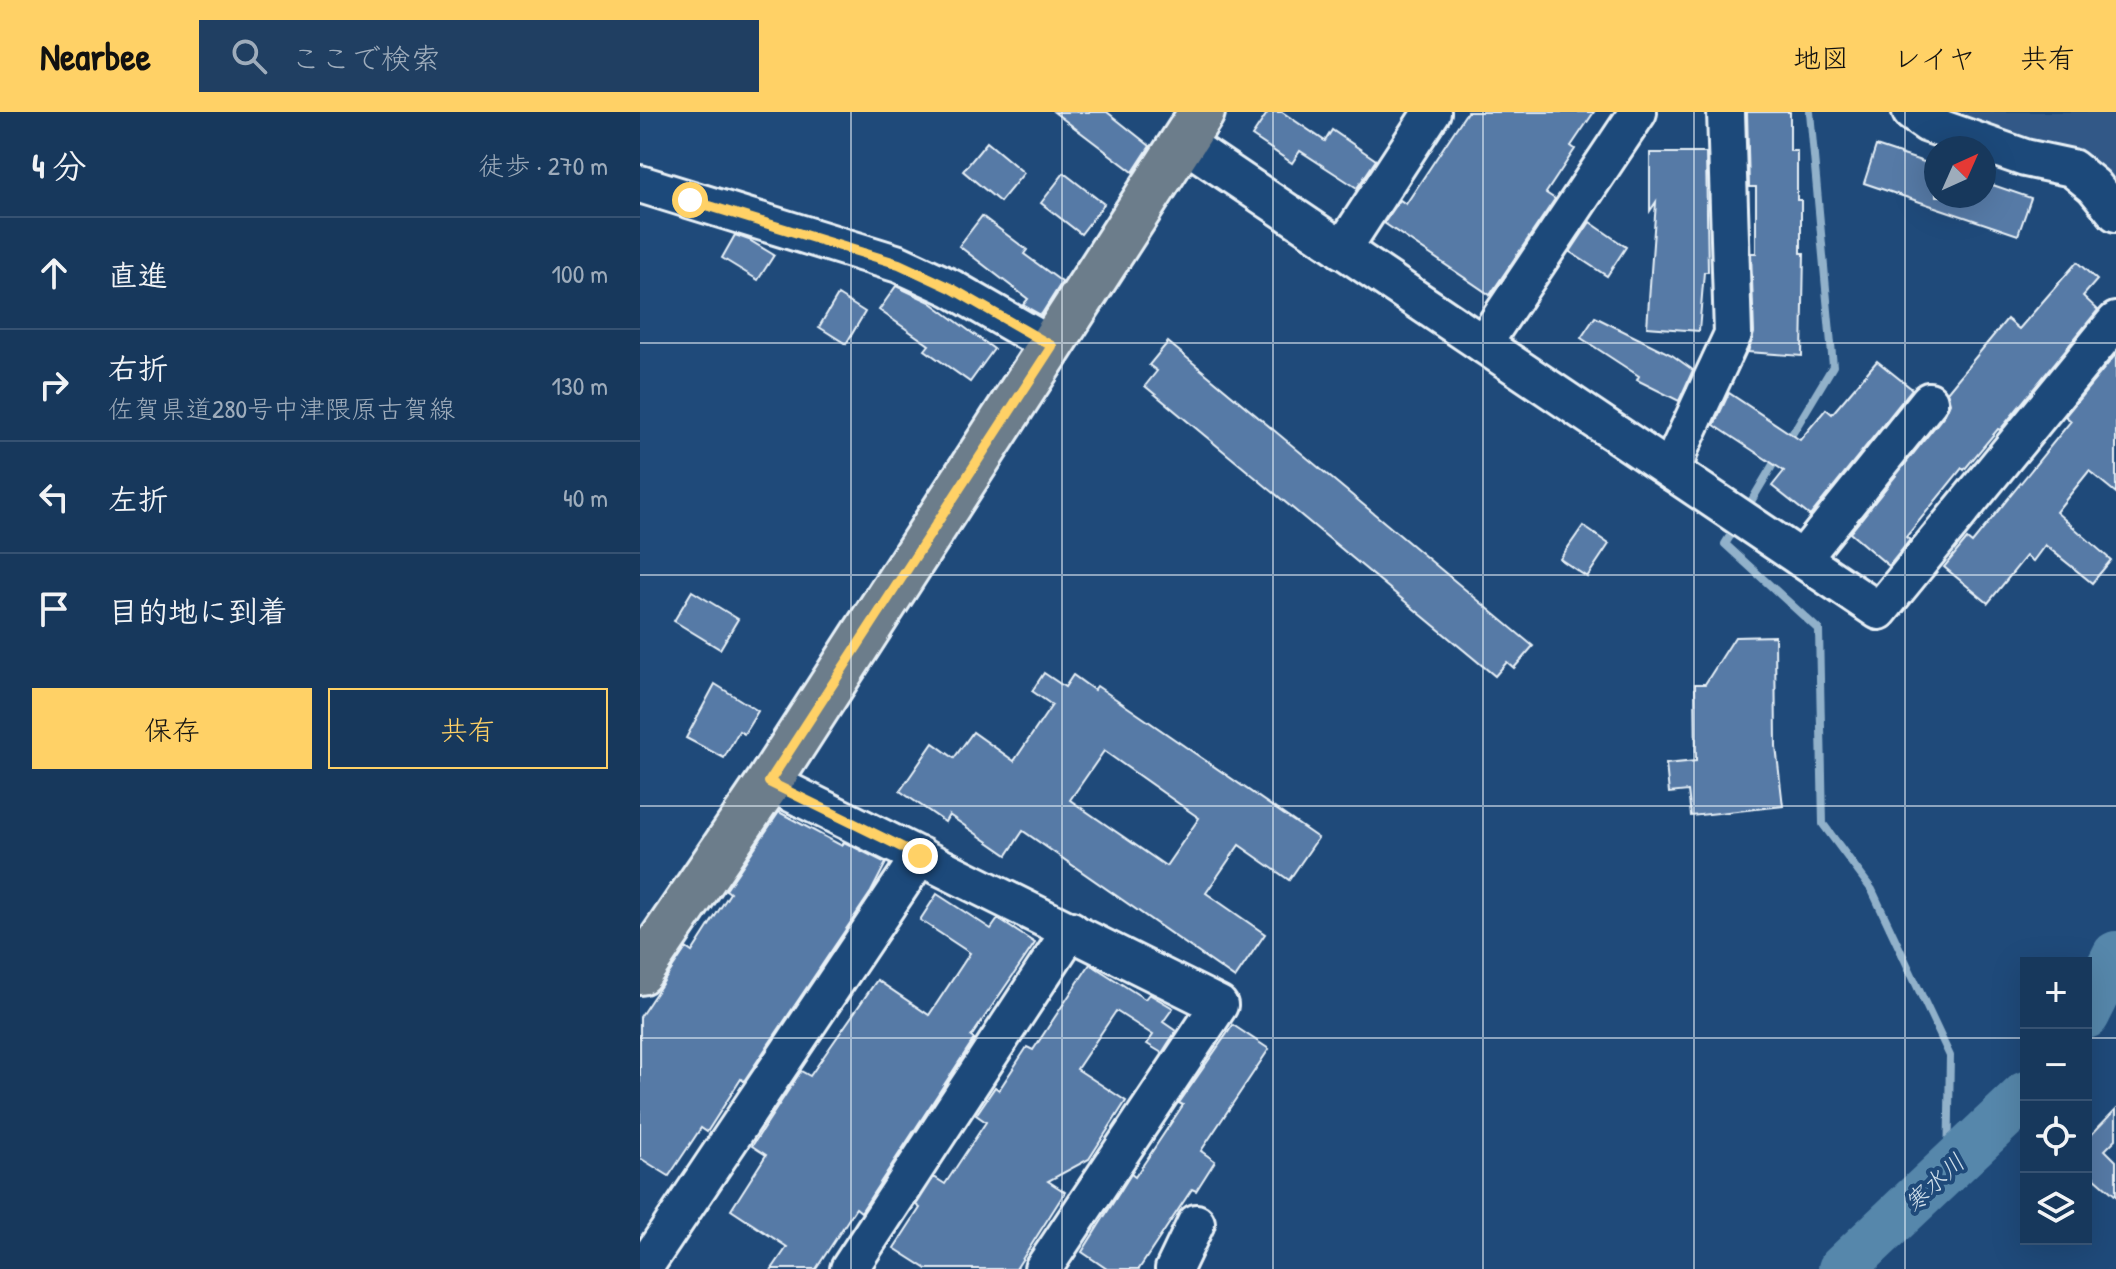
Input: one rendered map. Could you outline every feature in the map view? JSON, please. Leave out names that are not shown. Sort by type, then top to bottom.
[{"type":"main road","points":[[640,972],[769,782],[1192,127]]},
{"type":"street","points":[[1342,250],[1432,112]]},
{"type":"street","points":[[1483,344],[1638,112]]},
{"type":"street","points":[[1673,472],[1680,448],[1733,334],[1726,112]]},
{"type":"street","points":[[1911,112],[1928,124],[2011,153],[2072,168],[2094,186],[2116,213]]},
{"type":"street","points":[[1192,127],[1342,250],[1879,611],[2116,321]]},
{"type":"street","points":[[640,184],[899,264],[951,288],[1052,346]]},
{"type":"street","points":[[1802,559],[1929,401]]},
{"type":"street","points":[[769,782],[1219,1005],[1043,1269]]},
{"type":"street","points":[[646,1265],[920,856]]},
{"type":"street","points":[[849,1269],[1071,930]]},
{"type":"street","points":[[1174,1269],[1196,1223]]},
{"type":"shaded area","points":[[1947,112],[2116,112],[2116,177],[2107,173]]},
{"type":"building","points":[[1054,112],[1107,112],[1150,146],[1133,172]]},
{"type":"building","points":[[1268,112],[1282,112],[1325,141],[1332,130],[1376,160],[1357,188],[1300,151],[1292,163],[1252,136]]},
{"type":"building","points":[[1467,112],[1594,112],[1571,146],[1575,149],[1546,193],[1555,199],[1490,295],[1384,223],[1400,200],[1406,204]]},
{"type":"building","points":[[1747,112],[1790,112],[1790,151],[1797,151],[1797,200],[1801,200],[1801,253],[1804,253],[1802,356],[1748,352],[1754,333],[1751,253],[1756,253],[1756,187],[1749,187]]},
{"type":"building","points":[[987,142],[1024,173],[1000,202],[963,171]]},
{"type":"building","points":[[1876,146],[1924,162],[1924,203],[1864,183]]},
{"type":"building","points":[[1650,153],[1706,153],[1708,272],[1704,272],[1699,331],[1647,327],[1656,202],[1650,211]]},
{"type":"building","points":[[1064,173],[1104,204],[1081,234],[1041,203]]},
{"type":"building","points":[[1996,186],[2031,198],[2018,235],[1938,208],[1996,208]]},
{"type":"building","points":[[982,216],[1027,250],[1024,254],[1062,282],[1041,315],[1023,305],[1028,299],[959,246]]},
{"type":"building","points":[[1590,222],[1626,247],[1607,276],[1570,252]]},
{"type":"building","points":[[735,235],[774,255],[758,280],[722,258]]},
{"type":"building","points":[[2077,262],[2097,280],[2083,296],[2098,310],[2000,430],[1964,470],[1962,468],[1906,537],[1910,540],[1889,566],[1850,533],[1945,414],[1950,403],[1947,392],[2007,319],[2019,329]]},
{"type":"building","points":[[896,286],[930,302],[994,349],[970,382],[925,350],[929,345],[879,310]]},
{"type":"building","points":[[838,295],[865,312],[846,344],[819,327]]},
{"type":"building","points":[[1595,317],[1672,355],[1693,370],[1679,401],[1637,380],[1639,376],[1581,338]]},
{"type":"building","points":[[1168,342],[1533,646],[1514,668],[1507,662],[1495,676],[1145,386],[1157,371],[1149,365]]},
{"type":"building","points":[[2116,354],[2116,493],[2089,471],[2056,512],[2111,560],[2092,583],[2045,545],[2033,561],[2026,556],[1988,603],[1944,567],[1967,539],[1972,543],[2071,421],[2065,416]]},
{"type":"building","points":[[1877,361],[1912,389],[1810,516],[1772,486],[1784,471],[1714,425],[1729,393],[1800,440],[1826,409],[1832,414]]},
{"type":"building","points":[[1583,526],[1609,544],[1587,577],[1560,559]]},
{"type":"building","points":[[692,591],[738,619],[720,649],[674,621]]},
{"type":"building","points":[[1775,636],[1776,746],[1783,806],[1691,816],[1688,791],[1669,793],[1666,764],[1696,761],[1695,684],[1705,684],[1735,637]]},
{"type":"building","points":[[1044,673],[1065,687],[1073,675],[1094,690],[1097,686],[1318,838],[1289,880],[1239,845],[1206,893],[1265,934],[1235,978],[1023,831],[1007,855],[949,815],[945,822],[900,791],[933,743],[954,758],[973,732],[1014,761],[1052,705],[1032,691]],"holes":[[[1104,751],[1199,818],[1166,866],[1070,800]]]},
{"type":"building","points":[[715,684],[758,711],[744,734],[739,731],[724,758],[686,738]]},
{"type":"building","points":[[779,812],[842,846],[844,842],[886,863],[871,892],[744,1081],[741,1079],[707,1132],[701,1128],[669,1176],[640,1158],[640,1017],[686,948],[692,952],[730,893],[726,890]]},
{"type":"building","points":[[937,894],[991,929],[998,919],[1035,943],[971,1037],[974,1039],[861,1212],[856,1208],[816,1269],[772,1269],[787,1247],[731,1210],[766,1155],[752,1146],[801,1071],[810,1076],[877,980],[929,1015],[970,953],[920,920]]},
{"type":"building","points":[[1090,964],[1145,999],[1149,994],[1173,1008],[1163,1022],[1176,1031],[1162,1053],[1147,1044],[1153,1035],[1116,1011],[1077,1069],[1126,1101],[1089,1159],[1048,1181],[1065,1192],[1016,1269],[927,1269],[894,1248],[920,1208],[916,1205],[934,1177],[945,1184],[986,1122],[976,1115],[995,1087],[999,1090],[1027,1047],[1033,1050]]},
{"type":"building","points":[[1233,1025],[1269,1049],[1201,1151],[1215,1161],[1196,1191],[1192,1189],[1139,1269],[1107,1269],[1082,1252],[1131,1174],[1135,1177],[1183,1105],[1179,1103]]},
{"type":"building","points":[[2116,1109],[2116,1139],[2105,1150],[2116,1161],[2116,1196],[2092,1175],[2092,1134]]},
{"type":"waterway","points":[[1788,441],[1833,366],[1810,112]]},
{"type":"waterway","points":[[1746,510],[1778,456]]},
{"type":"waterway","points":[[1737,525],[1725,544],[1819,630],[1823,824],[1872,890],[1950,1056],[1948,1169]]},
{"type":"waterway","name":"寒水川","points":[[2092,1003],[2116,955]]},
{"type":"waterway","name":"寒水川","points":[[1842,1269],[2020,1101]]},
{"type":"route","points":[[690,200],[899,264],[951,288],[1052,346],[769,782],[920,856]]}]
